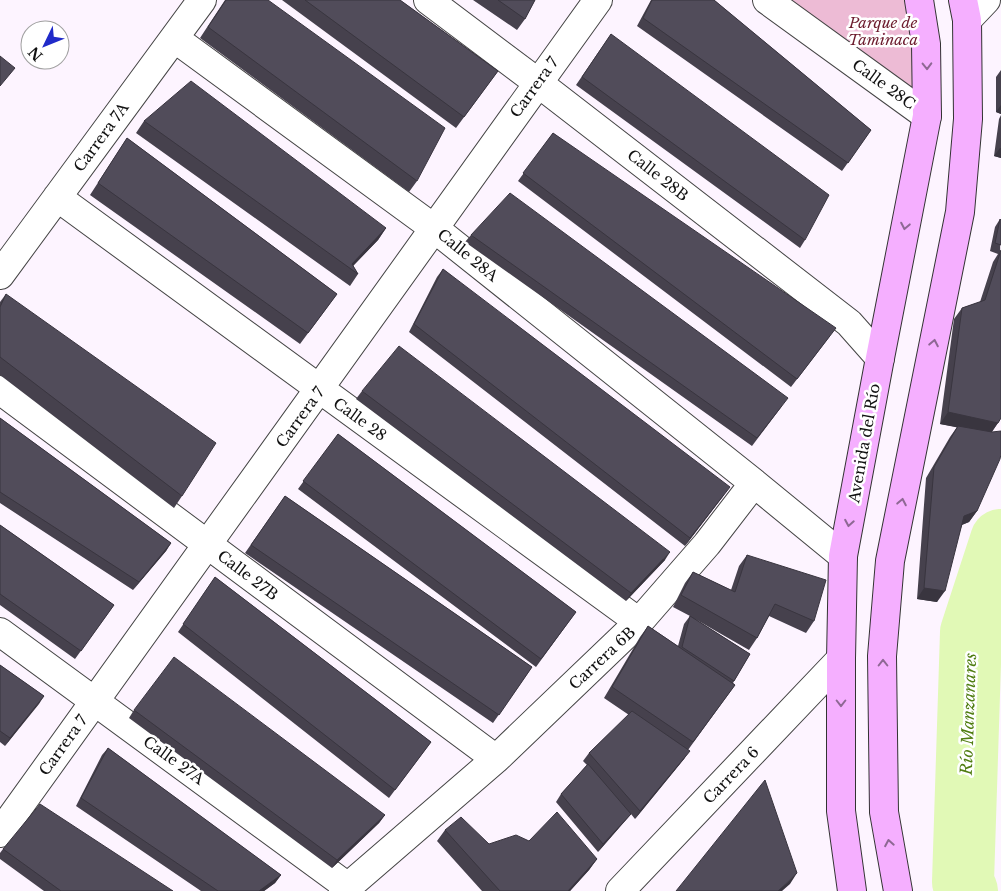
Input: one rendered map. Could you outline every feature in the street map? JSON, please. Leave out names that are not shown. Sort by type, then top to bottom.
[{"type":"main road","name":"Avenida del Río","points":[[852,891],[841,811],[843,556],[927,116],[926,44],[919,0]]},
{"type":"main road","points":[[898,891],[884,812],[882,656],[892,552],[960,212],[968,119],[965,10]]},
{"type":"street","name":"Carrera 7A","points":[[0,274],[202,0]]},
{"type":"street","name":"Calle 28B","points":[[428,0],[538,82],[849,323],[880,358]]},
{"type":"street","name":"Carrera 7","points":[[0,833],[320,390],[598,0]]},
{"type":"street","name":"Calle 28C","points":[[767,0],[927,116]]},
{"type":"street","points":[[965,10],[986,0]]},
{"type":"street","name":"Calle 28A","points":[[174,38],[435,228],[754,483]]},
{"type":"street","name":"Calle 28","points":[[57,197],[639,622]]},
{"type":"street","name":"Calle 27B","points":[[0,390],[496,759]]},
{"type":"street","points":[[754,483],[843,556]]},
{"type":"street","name":"Carrera 6B","points":[[345,889],[496,759],[639,622],[707,544],[754,483]]},
{"type":"street","name":"Calle 27A","points":[[0,632],[345,889]]},
{"type":"street","name":"Carrera 6","points":[[620,891],[841,659]]},
{"type":"green space","name":"Parque de Taminaca","points":[[791,0],[911,0],[915,92]]},
{"type":"building","points":[[226,0],[268,0],[445,128],[417,181],[208,27]]},
{"type":"building","points":[[305,0],[400,0],[498,71],[464,117]]},
{"type":"building","points":[[498,0],[535,0],[525,19]]},
{"type":"building","points":[[652,0],[714,0],[871,130],[848,163],[643,18]]},
{"type":"building","points":[[611,34],[829,195],[805,240],[582,77]]},
{"type":"building","points":[[0,56],[15,68],[0,86]]},
{"type":"building","points":[[191,81],[386,228],[352,264],[358,274],[144,121]]},
{"type":"building","points":[[553,133],[836,328],[797,379],[523,173]]},
{"type":"building","points":[[127,138],[337,294],[308,333],[98,183]]},
{"type":"building","points":[[510,193],[788,398],[757,438],[471,235]]},
{"type":"building","points":[[1001,220],[1001,245],[995,243]]},
{"type":"building","points":[[1001,250],[1001,418],[998,423],[948,412],[962,308],[985,300]]},
{"type":"building","points":[[443,269],[730,487],[690,538],[414,324]]},
{"type":"building","points":[[6,294],[216,443],[182,496],[0,357],[0,307]]},
{"type":"building","points":[[399,346],[670,552],[631,593],[362,391]]},
{"type":"building","points":[[0,418],[171,543],[139,582],[0,492]]},
{"type":"building","points":[[958,426],[992,432],[1001,431],[1000,459],[977,511],[964,516],[945,591],[924,588],[934,467]]},
{"type":"building","points":[[338,434],[576,612],[541,659],[303,481]]},
{"type":"building","points":[[285,496],[532,667],[499,715],[251,545]]},
{"type":"building","points":[[0,525],[114,605],[81,651],[0,594]]},
{"type":"building","points":[[747,555],[826,580],[814,621],[775,604],[757,638],[681,595],[693,572],[735,592]]},
{"type":"building","points":[[215,577],[431,742],[395,790],[183,624]]},
{"type":"building","points":[[690,616],[750,654],[734,681],[682,647]]},
{"type":"building","points":[[648,626],[735,685],[693,742],[612,687]]},
{"type":"building","points":[[174,657],[385,815],[337,860],[134,710]]},
{"type":"building","points":[[0,665],[44,696],[10,738],[0,731]]},
{"type":"building","points":[[632,711],[690,751],[640,811],[589,753]]},
{"type":"building","points":[[108,748],[281,875],[259,891],[218,891],[81,798]]},
{"type":"building","points":[[588,764],[631,814],[603,844],[561,794]]},
{"type":"building","points":[[765,780],[797,873],[778,891],[676,891]]},
{"type":"building","points":[[40,804],[173,891],[61,891],[3,849]]},
{"type":"building","points":[[557,812],[597,859],[568,891],[500,891],[445,830],[461,817],[489,844],[516,835],[529,841]]},
{"type":"waterway","name":"Río Manzanares","points":[[967,891],[963,882],[971,632],[1001,540]]}]
